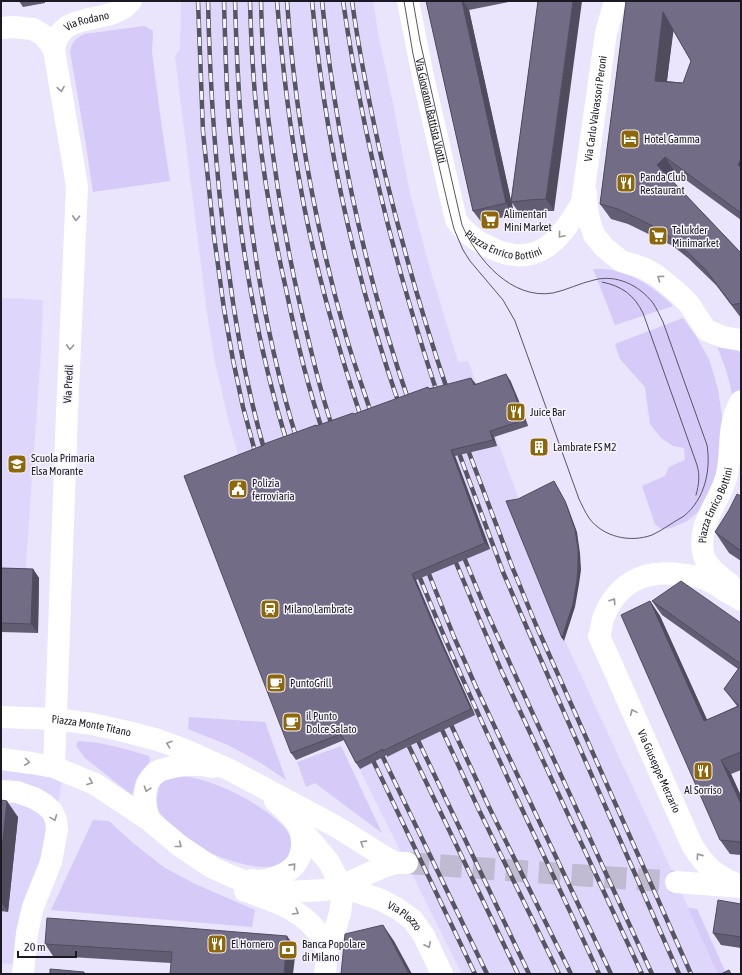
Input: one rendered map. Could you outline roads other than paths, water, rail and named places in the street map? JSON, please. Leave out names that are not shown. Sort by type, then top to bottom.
[{"type":"street","name":"Via Rodano","points":[[54,50],[58,35],[68,26],[87,19],[115,13],[131,1]]},
{"type":"street","name":"Via Giovanni Battista Viotti","points":[[408,1],[422,72],[456,220]]},
{"type":"street","name":"Via Carlo Valvassori Peroni","points":[[604,1],[606,33]]},
{"type":"street","name":"Via Carlo Valvassori Peroni","points":[[615,1],[606,33],[584,193],[592,230],[604,247],[620,261],[643,268],[656,275],[672,288],[689,304],[706,330],[723,337],[741,340]]},
{"type":"street","points":[[1,28],[13,27],[33,29],[43,35],[54,50]]},
{"type":"street","name":"Via Predil","points":[[54,50],[77,187],[55,719]]},
{"type":"street","name":"Piazza Enrico Bottini","points":[[456,220],[474,238],[487,246],[506,254],[533,254],[546,248],[557,240],[573,219],[584,193]]},
{"type":"street","name":"Piazza Enrico Bottini","points":[[741,400],[732,426],[730,455],[726,476],[718,498],[707,517],[703,530],[702,541],[703,553],[708,564],[741,594]]},
{"type":"street","name":"Via Giuseppe Merzario","points":[[741,600],[707,580],[680,574],[660,573],[642,577],[617,593],[604,617],[599,636],[692,845],[712,872],[741,886]]},
{"type":"street","points":[[1,717],[55,719]]},
{"type":"street","name":"Piazza Monte Titano","points":[[55,719],[92,724],[128,732],[158,740],[183,749],[230,770],[337,827],[383,856],[402,863],[383,867],[341,886],[324,890],[288,892],[264,889],[222,872],[180,846],[149,820],[95,784],[54,767],[55,719]]},
{"type":"street","points":[[1,759],[32,762],[54,767]]},
{"type":"street","name":"Piazza Monte Titano","points":[[149,820],[145,807],[144,796],[146,787],[153,775],[162,770],[190,764],[206,765],[230,770]]},
{"type":"street","name":"Piazza Monte Titano","points":[[254,783],[293,819],[328,862],[341,886],[342,899],[340,913],[327,951]]},
{"type":"street","points":[[1,791],[12,792],[34,798],[52,811],[56,820],[57,830],[51,862],[33,908],[27,933],[23,974]]},
{"type":"street","name":"Piazza Monte Titano","points":[[222,872],[260,881],[274,878],[287,872],[295,866],[300,857],[302,848],[300,828]]},
{"type":"street","name":"Piazza Monte Titano","points":[[222,872],[231,885],[281,904],[308,921],[321,937],[327,951]]},
{"type":"street","points":[[676,882],[741,886]]},
{"type":"street","name":"Via Plezzo","points":[[341,886],[381,900],[398,909],[413,920],[424,936],[442,974]]},
{"type":"street","points":[[325,974],[327,951]]},
{"type":"tunnel","points":[[407,863],[676,882]]},
{"type":"tram line","points":[[404,1],[413,54],[448,205],[454,229],[463,250],[470,261],[503,300],[515,321],[579,499],[589,518],[602,530],[618,537],[635,538],[652,535],[684,516],[691,509],[702,493],[708,464],[707,445],[663,322],[653,303],[641,291],[626,282],[602,279],[589,281],[553,293],[538,293],[523,290],[510,284],[486,263],[468,238],[462,225],[420,41],[413,1]]},
{"type":"tram line","points":[[602,282],[616,286],[627,292],[636,301],[643,313],[697,465],[699,480],[696,495]]},
{"type":"railway","points":[[198,1],[203,132],[214,236],[233,360],[243,407],[257,459]]},
{"type":"railway","points":[[208,1],[214,134],[231,290],[243,362],[266,456]]},
{"type":"railway","points":[[224,1],[229,122],[242,237],[264,357],[288,446]]},
{"type":"railway","points":[[235,1],[240,113],[251,224],[259,280],[270,335],[298,443]]},
{"type":"railway","points":[[250,1],[252,58],[256,102],[262,159],[269,203],[281,268],[298,344],[324,435]]},
{"type":"railway","points":[[261,1],[263,58],[267,102],[280,201],[302,314],[320,387],[334,432]]},
{"type":"railway","points":[[277,1],[289,115],[312,245],[327,305],[363,423]]},
{"type":"railway","points":[[287,1],[295,86],[316,212],[346,336],[373,419]]},
{"type":"railway","points":[[312,1],[325,105],[344,208],[370,310],[401,410]]},
{"type":"railway","points":[[322,1],[335,104],[354,206],[379,306],[410,405]]},
{"type":"railway","points":[[343,1],[362,109],[385,215],[412,313],[439,398]]},
{"type":"railway","points":[[352,1],[375,131],[385,174],[414,285],[449,395]]},
{"type":"railway","points":[[465,442],[536,625],[691,974]]},
{"type":"railway","points":[[456,445],[503,572],[679,974]]},
{"type":"railway","points":[[461,550],[511,666],[652,974]]},
{"type":"railway","points":[[452,553],[501,670],[642,974]]},
{"type":"railway","points":[[425,564],[476,687],[611,974]]},
{"type":"railway","points":[[416,568],[459,671],[599,974]]},
{"type":"railway","points":[[447,716],[489,807],[571,974]]},
{"type":"railway","points":[[438,721],[479,810],[559,974]]},
{"type":"railway","points":[[414,732],[529,974]]},
{"type":"railway","points":[[405,738],[518,974]]},
{"type":"railway","points":[[378,747],[487,974]]},
{"type":"railway","points":[[369,752],[475,974]]},
{"type":"place","name":"Hotel Gamma","points":[[630,139]]},
{"type":"place","name":"Panda Club Restaurant","points":[[626,183]]},
{"type":"place","name":"Alimentari Mini Market","points":[[490,220]]},
{"type":"place","name":"Talukder Minimarket","points":[[658,236]]},
{"type":"place","name":"Juice Bar","points":[[516,412]]},
{"type":"place","name":"Lambrate FS M2","points":[[539,447]]},
{"type":"place","name":"Scuola Primaria Elsa Morante","points":[[17,464]]},
{"type":"place","name":"Polizia ferroviaria","points":[[238,489]]},
{"type":"place","name":"Milano Lambrate","points":[[270,609]]},
{"type":"place","name":"PuntoGrill","points":[[276,683]]},
{"type":"place","name":"il Punto Dolce Salato","points":[[292,722]]},
{"type":"place","name":"Al Sorriso","points":[[703,771]]},
{"type":"place","name":"El Hornero","points":[[217,944]]},
{"type":"place","name":"Banca Popolare di Milano","points":[[288,950]]}]
